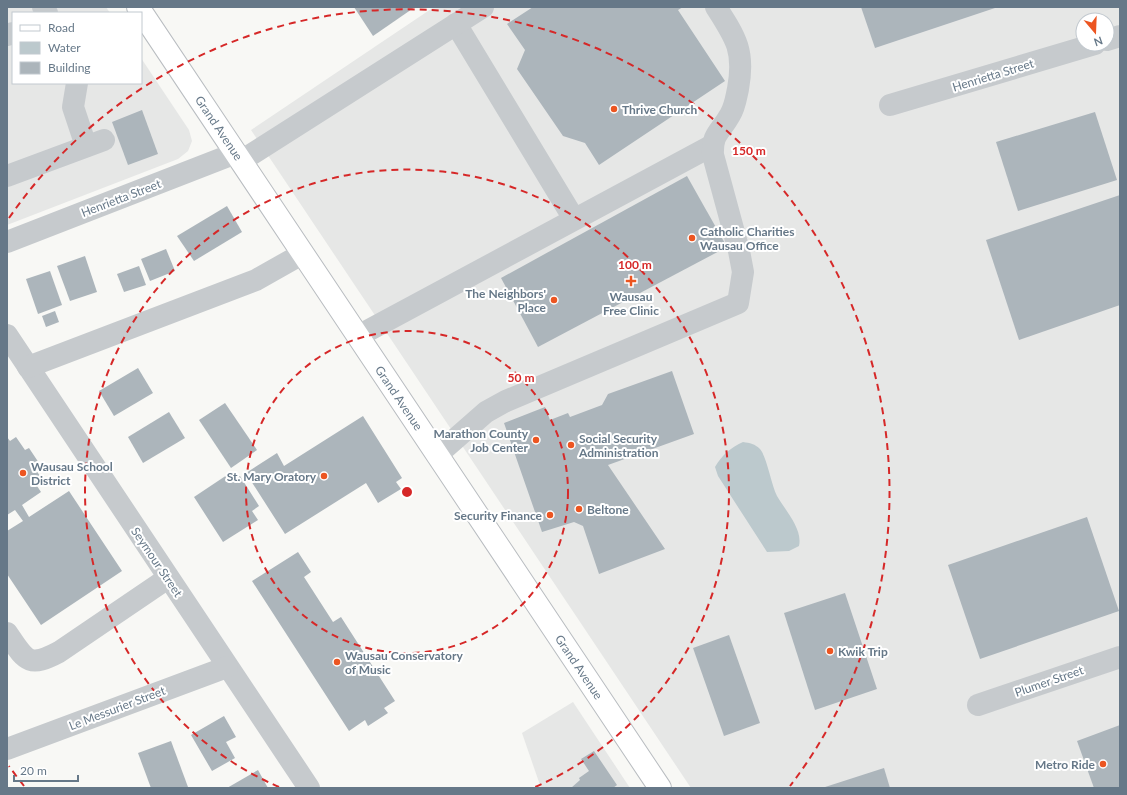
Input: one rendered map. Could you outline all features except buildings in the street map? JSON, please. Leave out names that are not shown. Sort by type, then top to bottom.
[{"type":"main road","name":"Grand Avenue","points":[[142,13],[660,788]]},
{"type":"street","name":"Henrietta Street","points":[[7,242],[238,157],[483,7]]},
{"type":"street","points":[[437,455],[486,412],[506,401],[738,303],[743,272],[739,251],[713,156],[713,145],[714,138],[734,108],[741,73],[739,49],[734,34],[716,7]]},
{"type":"street","points":[[456,24],[574,219]]},
{"type":"street","name":"Henrietta Street","points":[[890,105],[1075,50]]},
{"type":"street","points":[[7,176],[95,143],[73,107],[77,84]]},
{"type":"street","points":[[358,336],[713,145]]},
{"type":"street","points":[[28,368],[256,280],[302,254]]},
{"type":"street","name":"Seymour Street","points":[[7,335],[309,788]]},
{"type":"street","points":[[7,633],[24,656],[32,661],[42,660],[59,652],[168,578]]},
{"type":"street","name":"Plumer Street","points":[[978,705],[1120,657]]},
{"type":"street","name":"Le Messurier Street","points":[[7,749],[227,666]]},
{"type":"shaded area","points":[[7,7],[106,7],[109,12],[12,12],[12,84],[142,84],[142,60],[189,130],[192,141],[188,151],[178,159],[7,225]]},
{"type":"shaded area","points":[[434,7],[1120,7],[1120,788],[691,788],[251,130]]},
{"type":"shaded area","points":[[573,702],[630,788],[541,788],[522,733]]},
{"type":"water","points":[[743,442],[750,443],[760,449],[767,464],[777,496],[796,526],[800,540],[799,546],[789,551],[767,552],[718,476],[715,467],[720,459],[730,449]]},
{"type":"place","name":"Thrive Church","points":[[614,109]]},
{"type":"place","name":"Catholic Charities Wausau Office","points":[[692,238]]},
{"type":"place","name":"Wausau Free Clinic","points":[[631,281]]},
{"type":"place","name":"The Neighbors' Place","points":[[554,300]]},
{"type":"place","name":"Marathon County Job Center","points":[[536,440]]},
{"type":"place","name":"Social Security Administration","points":[[571,445]]},
{"type":"place","name":"Wausau School District","points":[[23,473]]},
{"type":"place","name":"St. Mary Oratory","points":[[324,476]]},
{"type":"place","name":"Beltone","points":[[579,509]]},
{"type":"place","name":"Security Finance","points":[[550,515]]},
{"type":"place","name":"Kwik Trip","points":[[830,651]]},
{"type":"place","name":"Wausau Conservatory of Music","points":[[337,662]]},
{"type":"place","name":"Metro Ride","points":[[1103,764]]}]
